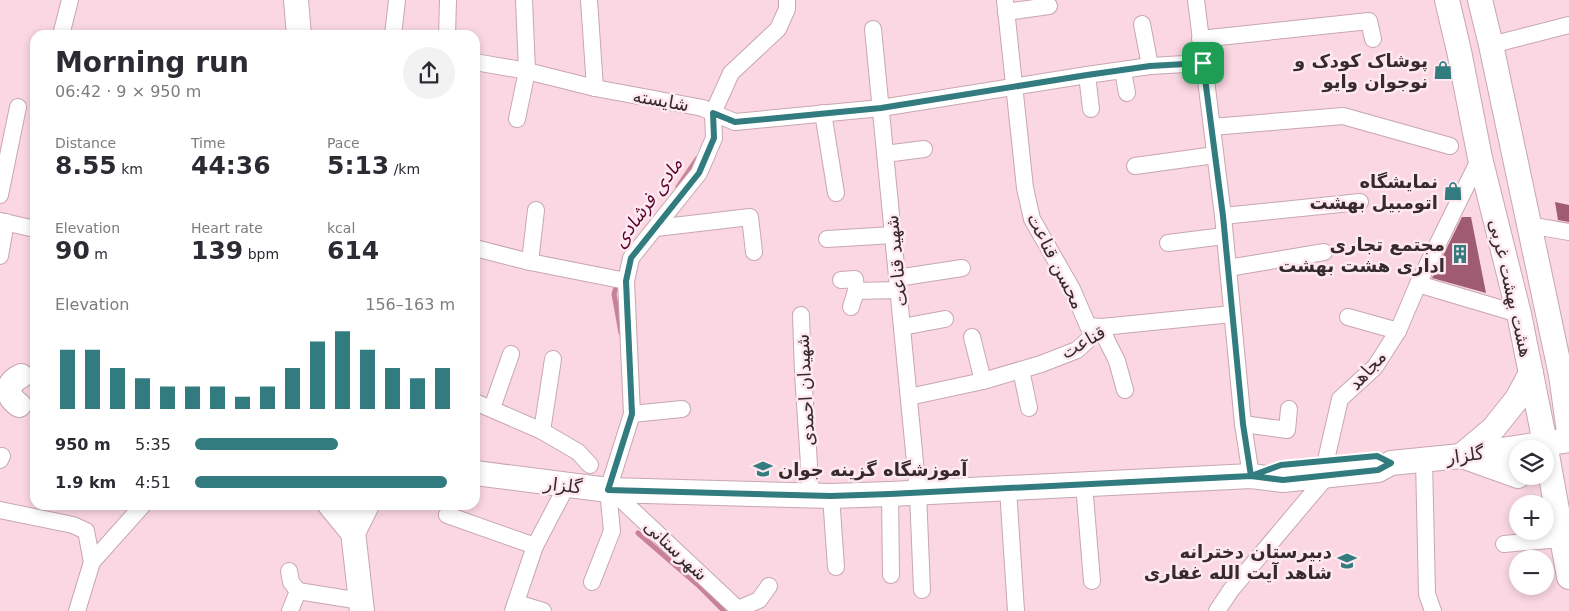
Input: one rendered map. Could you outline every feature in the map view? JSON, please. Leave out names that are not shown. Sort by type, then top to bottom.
[{"type":"main road","points":[[296,0],[299,30]]},
{"type":"main road","name":"هشت بهشت غربی","points":[[1447,0],[1480,158],[1519,314],[1544,440]]},
{"type":"main road","name":"هشت بهشت غربی","points":[[1480,0],[1565,379],[1569,432]]},
{"type":"main road","points":[[1509,473],[1461,456],[1493,428],[1517,399],[1531,373]]},
{"type":"main road","points":[[18,405],[10,396],[9,390],[11,383],[19,375]]},
{"type":"main road","name":"گلزار","points":[[1554,442],[1569,440]]},
{"type":"main road","name":"گلزار","points":[[480,474],[609,490],[821,495],[890,494],[1251,476],[1283,480],[1326,468],[1378,470],[1391,463],[1461,456],[1509,449]]},
{"type":"main road","points":[[1533,485],[1551,495]]},
{"type":"main road","name":"هشت بهشت غربی","points":[[1554,497],[1569,577]]},
{"type":"main road","points":[[334,510],[353,533]]},
{"type":"main road","points":[[351,510],[361,606]]},
{"type":"main road","points":[[353,533],[364,510]]},
{"type":"street","points":[[62,30],[70,0]]},
{"type":"street","points":[[394,30],[397,0]]},
{"type":"street","points":[[447,30],[448,0]]},
{"type":"street","points":[[517,119],[527,71],[524,0]]},
{"type":"street","points":[[589,0],[595,88]]},
{"type":"street","points":[[592,582],[612,531],[609,490],[632,414],[626,281],[631,258],[699,173],[714,138],[713,113],[731,73],[778,29],[787,9],[787,0]]},
{"type":"street","points":[[1196,0],[1223,216],[1243,424],[1251,476]]},
{"type":"street","points":[[1014,86],[1006,6],[1049,6]]},
{"type":"street","points":[[1200,39],[1369,21],[1373,39]]},
{"type":"street","points":[[1142,24],[1150,66]]},
{"type":"street","points":[[1491,45],[1569,25]]},
{"type":"street","name":"شهید قناعت","points":[[873,29],[918,493],[922,590]]},
{"type":"street","name":"شایسته","points":[[480,63],[527,71],[595,88],[703,108],[735,122],[881,108],[1150,66],[1203,63]]},
{"type":"street","points":[[1123,71],[1127,93]]},
{"type":"street","points":[[1087,75],[1091,110]]},
{"type":"street","name":"محسن قناعت","points":[[1014,86],[1025,188],[1032,218],[1072,289],[1088,326],[1102,327]]},
{"type":"street","points":[[0,195],[18,107]]},
{"type":"street","points":[[823,114],[836,192]]},
{"type":"street","points":[[1212,126],[1344,116],[1450,146]]},
{"type":"street","points":[[885,154],[924,149]]},
{"type":"street","points":[[1135,166],[1215,155]]},
{"type":"street","name":"مجاهد","points":[[1326,468],[1340,400],[1375,367],[1398,332],[1418,284],[1480,158]]},
{"type":"street","points":[[1223,216],[1360,202]]},
{"type":"street","points":[[530,262],[536,210]]},
{"type":"street","points":[[656,228],[750,216],[754,252]]},
{"type":"street","points":[[0,256],[3,222],[30,228]]},
{"type":"street","points":[[1529,225],[1569,232]]},
{"type":"street","points":[[828,240],[893,235]]},
{"type":"street","points":[[1168,243],[1224,236]]},
{"type":"street","points":[[480,249],[530,262],[626,281]]},
{"type":"street","points":[[1228,268],[1324,252]]},
{"type":"street","points":[[841,280],[855,279],[853,299],[898,284],[962,268]]},
{"type":"street","points":[[1418,284],[1519,314]]},
{"type":"street","name":"قناعت","points":[[909,398],[983,381],[1077,350],[1102,327],[1232,314]]},
{"type":"street","name":"شهیدان احمدی","points":[[801,315],[803,373],[821,495],[836,567]]},
{"type":"street","points":[[1348,317],[1398,332]]},
{"type":"street","points":[[902,327],[945,319]]},
{"type":"street","points":[[1102,327],[1117,361],[1125,390]]},
{"type":"street","points":[[972,337],[983,381]]},
{"type":"street","points":[[492,408],[511,354]]},
{"type":"street","points":[[542,431],[553,358]]},
{"type":"street","points":[[1021,370],[1029,408]]},
{"type":"street","points":[[480,404],[542,431],[578,452],[590,465]]},
{"type":"street","points":[[1243,424],[1287,430],[1289,408]]},
{"type":"street","points":[[632,414],[682,409]]},
{"type":"street","points":[[1424,460],[1427,594],[1433,611]]},
{"type":"street","points":[[1217,611],[1231,590],[1326,468]]},
{"type":"street","points":[[1084,484],[1092,581]]},
{"type":"street","points":[[543,611],[515,607],[535,546],[567,485]]},
{"type":"street","points":[[1008,489],[1016,611]]},
{"type":"street","name":"شهرستانی","points":[[609,490],[739,610]]},
{"type":"street","points":[[890,494],[891,575]]},
{"type":"street","points":[[0,510],[73,524],[86,531],[92,562]]},
{"type":"street","points":[[77,611],[92,562],[139,510]]},
{"type":"street","points":[[447,515],[535,546]]},
{"type":"street","points":[[1504,544],[1562,539]]},
{"type":"street","points":[[289,571],[291,582],[298,591],[361,606]]},
{"type":"street","points":[[739,610],[759,600],[769,586]]},
{"type":"street","points":[[290,611],[298,591]]},
{"type":"building","points":[[1555,202],[1569,205],[1569,222],[1558,220]]},
{"type":"building","name":"مجتمع تجاری اداری هشت بهشت","points":[[1462,217],[1471,217],[1486,293],[1432,278]]},
{"type":"waterway","name":"مادی فرشادی","points":[[678,187],[697,159]]},
{"type":"waterway","name":"مادی فرشادی","points":[[618,281],[614,294],[621,333]]},
{"type":"waterway","name":"مادی فرشادی","points":[[638,533],[698,585],[724,611]]},
{"type":"place","name":"پوشاک کودک و نوجوان وایو","points":[[1443,70]]},
{"type":"place","name":"نمایشگاه اتومبیل بهشت","points":[[1453,191]]},
{"type":"place","name":"مجتمع تجاری اداری هشت بهشت","points":[[1460,254]]},
{"type":"place","name":"آموزشگاه گزینه جوان","points":[[763,469]]},
{"type":"place","name":"دبیرستان دخترانه شاهد آیت الله غفاری","points":[[1347,561]]},
{"type":"route","points":[[1203,63],[1150,66],[881,108],[735,122],[713,113],[714,138],[699,173],[631,258],[626,281],[632,414],[608,490],[831,496],[890,494],[1251,476],[1281,465],[1377,456],[1391,463],[1378,470],[1283,480],[1251,476],[1243,424],[1223,216],[1203,63]]}]
